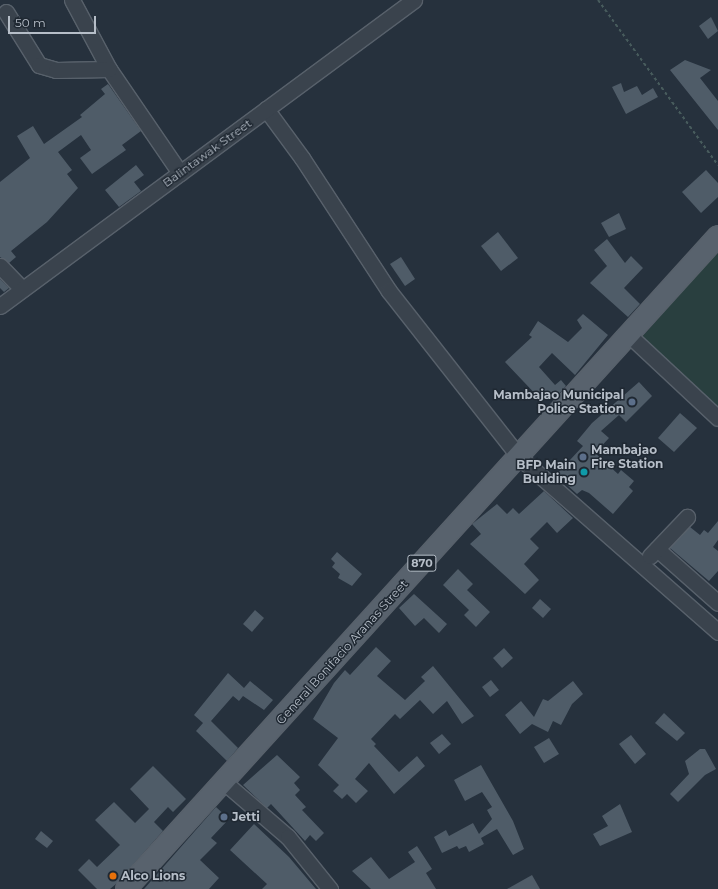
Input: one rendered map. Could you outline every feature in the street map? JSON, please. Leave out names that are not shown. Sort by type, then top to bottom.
[{"type":"main road","name":"General Bonifacio Aranas Street","points":[[126,889],[630,336],[718,236]]},
{"type":"street","points":[[72,0],[109,69],[180,173]]},
{"type":"street","name":"Balintawak Street","points":[[0,306],[414,0]]},
{"type":"street","points":[[6,12],[39,65],[56,70],[109,69]]},
{"type":"street","points":[[266,110],[302,158],[389,291],[519,457],[718,632]]},
{"type":"street","points":[[0,266],[22,290]]},
{"type":"street","points":[[630,336],[718,418]]},
{"type":"street","points":[[641,565],[687,517]]},
{"type":"street","points":[[657,549],[718,604]]},
{"type":"street","points":[[224,782],[288,837],[330,889]]},
{"type":"path","points":[[598,0],[718,165]]},
{"type":"green space","points":[[718,251],[718,407],[642,337]]},
{"type":"building","points":[[711,17],[718,31],[708,39],[699,26]]},
{"type":"building","points":[[685,60],[711,70],[700,78],[718,101],[718,130],[670,70]]},
{"type":"building","points":[[621,83],[624,92],[637,86],[642,95],[653,88],[658,97],[626,114],[612,87]]},
{"type":"building","points":[[108,84],[141,131],[122,145],[126,150],[92,174],[80,158],[91,150],[81,135],[58,152],[72,170],[67,174],[78,188],[47,222],[11,251],[16,257],[9,263],[0,257],[0,182],[30,158],[17,136],[33,126],[44,144],[82,117],[80,115],[105,94],[101,89]]},
{"type":"building","points":[[136,165],[144,175],[134,182],[141,191],[119,207],[105,190]]},
{"type":"building","points":[[706,170],[718,183],[718,197],[701,213],[682,192]]},
{"type":"building","points":[[619,213],[626,229],[609,237],[601,223]]},
{"type":"building","points":[[498,232],[518,258],[501,271],[481,246]]},
{"type":"building","points":[[607,239],[625,263],[631,256],[643,268],[624,288],[640,304],[628,317],[590,283],[607,266],[594,250]]},
{"type":"building","points":[[401,257],[415,279],[405,286],[390,264]]},
{"type":"building","points":[[0,279],[9,288],[4,292],[0,288]]},
{"type":"building","points":[[583,314],[608,335],[575,375],[552,353],[539,367],[555,385],[561,380],[566,386],[557,396],[553,391],[542,401],[505,362],[532,337],[529,335],[538,321],[568,342],[582,328],[577,320]]},
{"type":"building","points":[[639,382],[652,396],[626,422],[619,415],[601,431],[609,438],[595,453],[618,474],[621,470],[634,481],[629,487],[633,491],[613,514],[589,493],[582,490],[577,494],[556,475],[583,446],[577,441],[592,423]]},
{"type":"building","points":[[680,413],[697,428],[674,452],[658,438]]},
{"type":"building","points":[[544,491],[573,518],[557,533],[547,522],[530,539],[539,548],[524,564],[539,580],[525,594],[470,544],[481,534],[472,524],[497,504],[507,514],[513,508],[519,514]]},
{"type":"building","points":[[718,521],[718,540],[713,547],[718,551],[718,571],[709,581],[670,548],[690,527],[700,535],[704,530],[708,533]]},
{"type":"building","points":[[337,552],[362,574],[352,586],[338,578],[340,574],[332,567],[335,563],[331,559]]},
{"type":"building","points":[[458,569],[473,584],[467,590],[490,612],[476,627],[464,615],[469,610],[443,585]]},
{"type":"building","points":[[414,594],[447,624],[439,633],[424,618],[415,626],[399,608]]},
{"type":"building","points":[[540,599],[551,609],[543,618],[532,608]]},
{"type":"building","points":[[255,610],[264,618],[252,632],[243,624]]},
{"type":"building","points":[[376,647],[391,661],[377,676],[405,700],[425,681],[421,677],[433,666],[474,716],[462,724],[447,701],[433,714],[420,700],[400,719],[395,714],[371,739],[376,744],[374,746],[399,772],[417,756],[425,766],[394,794],[369,763],[355,779],[368,791],[356,803],[347,794],[342,799],[333,791],[339,785],[318,765],[338,738],[313,719],[334,683],[345,670],[350,675]]},
{"type":"building","points":[[504,648],[513,658],[502,668],[493,658]]},
{"type":"building","points":[[228,673],[244,688],[250,681],[273,700],[264,710],[243,696],[239,701],[233,696],[211,721],[238,748],[227,761],[196,731],[203,723],[194,715]]},
{"type":"building","points":[[491,680],[499,690],[490,697],[482,687]]},
{"type":"building","points":[[573,681],[583,694],[572,704],[561,725],[553,721],[548,732],[532,724],[520,734],[505,715],[521,701],[534,717],[543,699],[548,701]]},
{"type":"building","points":[[664,713],[685,733],[677,741],[655,723]]},
{"type":"building","points":[[442,734],[451,744],[439,754],[430,743]]},
{"type":"building","points":[[631,735],[646,754],[635,764],[619,744]]},
{"type":"building","points":[[549,738],[559,754],[544,763],[534,747]]},
{"type":"building","points":[[700,749],[705,749],[716,769],[705,775],[678,802],[670,794],[689,774],[685,761]]},
{"type":"building","points":[[277,755],[300,777],[294,783],[300,790],[295,795],[306,807],[302,810],[324,833],[316,841],[310,835],[305,841],[271,804],[267,808],[243,785]]},
{"type":"building","points":[[481,765],[513,821],[524,849],[513,855],[497,829],[481,838],[484,844],[469,852],[466,846],[459,849],[457,846],[442,853],[434,837],[446,830],[449,836],[473,823],[479,834],[492,819],[487,810],[492,807],[482,792],[465,801],[454,780]]},
{"type":"building","points":[[153,766],[186,799],[173,812],[168,807],[154,822],[163,831],[116,884],[110,889],[97,889],[78,870],[89,859],[97,867],[120,845],[95,820],[114,802],[135,823],[149,809],[130,789]]},
{"type":"building","points":[[620,804],[632,832],[600,846],[593,834],[608,826],[602,816]]},
{"type":"building","points":[[216,807],[229,819],[211,838],[217,843],[200,860],[219,878],[209,889],[144,889]]},
{"type":"building","points":[[254,824],[289,857],[316,889],[262,889],[267,884],[230,850]]},
{"type":"building","points":[[41,831],[53,841],[47,848],[35,839]]},
{"type":"building","points":[[417,846],[432,869],[426,873],[436,889],[371,889],[352,871],[371,857],[389,879],[415,862],[408,852]]},
{"type":"building","points":[[532,875],[540,889],[507,889]]},
{"type":"place","name":"Mambajao Municipal Police Station","points":[[632,402]]},
{"type":"place","name":"Mambajao Fire Station","points":[[583,457]]},
{"type":"place","name":"BFP Main Building","points":[[584,472]]},
{"type":"place","name":"Jetti","points":[[224,817]]},
{"type":"place","name":"Alco Lions","points":[[113,876]]}]
